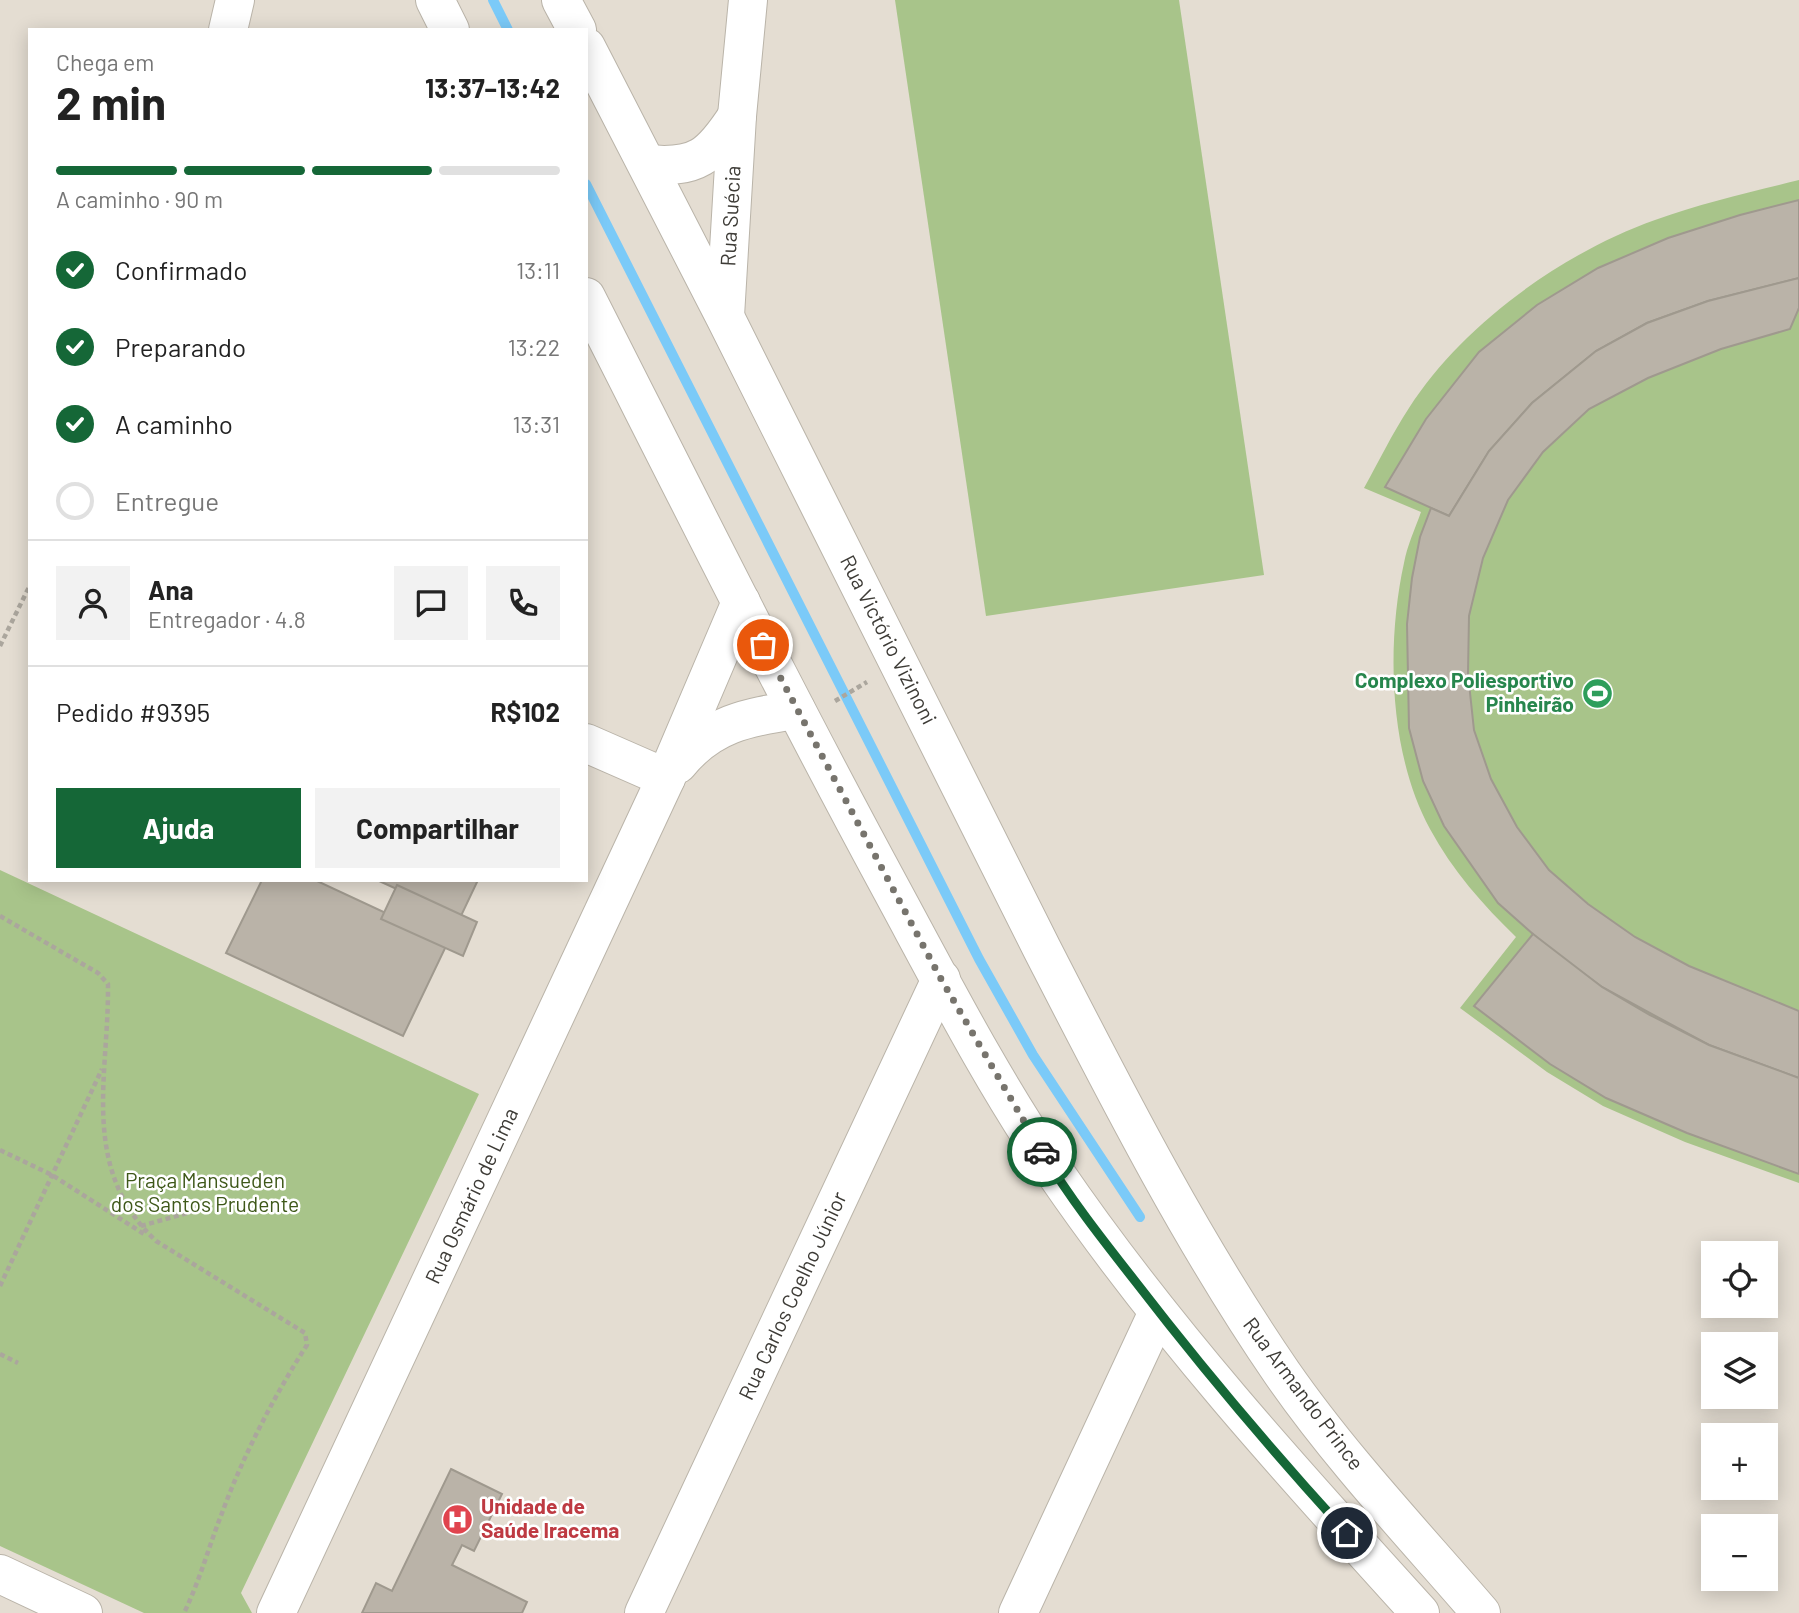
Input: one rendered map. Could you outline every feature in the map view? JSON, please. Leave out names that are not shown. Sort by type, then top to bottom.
[{"type":"street","points":[[228,28],[235,0]]},
{"type":"street","points":[[435,0],[449,28]]},
{"type":"street","points":[[561,0],[576,28]]},
{"type":"street","name":"Rua Suécia","points":[[725,317],[737,116],[748,0]]},
{"type":"street","name":"Rua Victório Vizinoni","points":[[588,51],[725,317],[1042,949],[1097,1056],[1193,1230]]},
{"type":"street","name":"Rua Suécia","points":[[647,164],[682,164],[706,156],[717,146],[737,116]]},
{"type":"street","points":[[588,301],[741,602],[813,707],[941,979],[1051,1167],[1158,1312],[1258,1433],[1420,1613]]},
{"type":"street","name":"Rua Osmário de Lima","points":[[276,1613],[666,778],[741,602]]},
{"type":"street","name":"Rua Osmário de Lima","points":[[666,778],[688,751],[710,734],[759,715],[813,707]]},
{"type":"street","points":[[588,744],[666,778]]},
{"type":"street","name":"Rua Carlos Coelho Júnior","points":[[645,1613],[941,979]]},
{"type":"street","name":"Rua Armando Prince","points":[[1193,1230],[1283,1375],[1350,1460],[1481,1613]]},
{"type":"street","points":[[1018,1613],[1158,1312]]},
{"type":"street","points":[[0,1574],[83,1613]]},
{"type":"path","points":[[0,646],[28,589]]},
{"type":"path","points":[[813,707],[872,679]]},
{"type":"path","points":[[0,916],[98,972],[108,984],[103,1124],[106,1158],[114,1183],[140,1226],[156,1241]]},
{"type":"path","points":[[0,1286],[104,1065]]},
{"type":"path","points":[[0,1150],[52,1175],[305,1333],[308,1339],[281,1385],[222,1511],[198,1585],[184,1613]]},
{"type":"path","points":[[140,1226],[212,1206]]},
{"type":"path","points":[[0,1354],[18,1363]]},
{"type":"green space","points":[[895,0],[1179,0],[1264,575],[986,616]]},
{"type":"green space","name":"Complexo Poliesportivo Pinheirão","points":[[1799,180],[1799,1183],[1685,1142],[1603,1106],[1547,1072],[1460,1008],[1516,937],[1458,873],[1430,829],[1416,799],[1399,733],[1394,663],[1398,595],[1409,544],[1421,512],[1364,488],[1403,418],[1431,377],[1457,348],[1517,295],[1550,272],[1620,234],[1691,208]]},
{"type":"green space","name":"Praça Mansueden dos Santos Prudente","points":[[0,870],[479,1094],[241,1593],[252,1613],[144,1613],[0,1546]]},
{"type":"building","points":[[1799,200],[1799,278],[1708,301],[1647,323],[1596,351],[1532,403],[1489,451],[1449,516],[1385,487],[1426,419],[1479,352],[1537,305],[1598,268],[1668,238]]},
{"type":"building","points":[[1799,278],[1799,308],[1790,329],[1721,349],[1648,378],[1589,409],[1543,452],[1508,500],[1483,558],[1469,616],[1468,674],[1474,730],[1491,779],[1517,827],[1549,870],[1588,904],[1635,937],[1689,966],[1799,1011],[1799,1078],[1709,1045],[1602,987],[1551,950],[1498,903],[1444,826],[1423,781],[1409,728],[1407,624],[1420,537],[1431,508],[1449,516],[1489,451],[1532,403],[1596,351],[1647,323],[1708,301]]},
{"type":"building","points":[[261,882],[319,882],[448,942],[403,1036],[226,953]]},
{"type":"building","points":[[381,882],[477,882],[460,918]]},
{"type":"building","points":[[397,885],[477,922],[463,956],[381,919]]},
{"type":"building","points":[[1533,934],[1602,987],[1650,1015],[1709,1045],[1799,1078],[1799,1174],[1687,1133],[1606,1098],[1550,1064],[1474,1006]]},
{"type":"building","name":"Unidade de Saúde Iracema","points":[[451,1469],[502,1494],[474,1551],[462,1545],[452,1565],[527,1602],[522,1613],[362,1613],[376,1583],[392,1591]]},
{"type":"waterway","points":[[493,0],[507,28]]},
{"type":"waterway","points":[[588,188],[979,959],[1033,1055],[1140,1217]]},
{"type":"way so far","points":[[763,645],[827,770],[941,979],[1042,1152]]},
{"type":"place","name":"Complexo Poliesportivo Pinheirão","points":[[1597,693]]},
{"type":"place","name":"Unidade de Saúde Iracema","points":[[458,1519]]},
{"type":"route","points":[[1042,1152],[1158,1312],[1241,1413],[1347,1533]]}]
